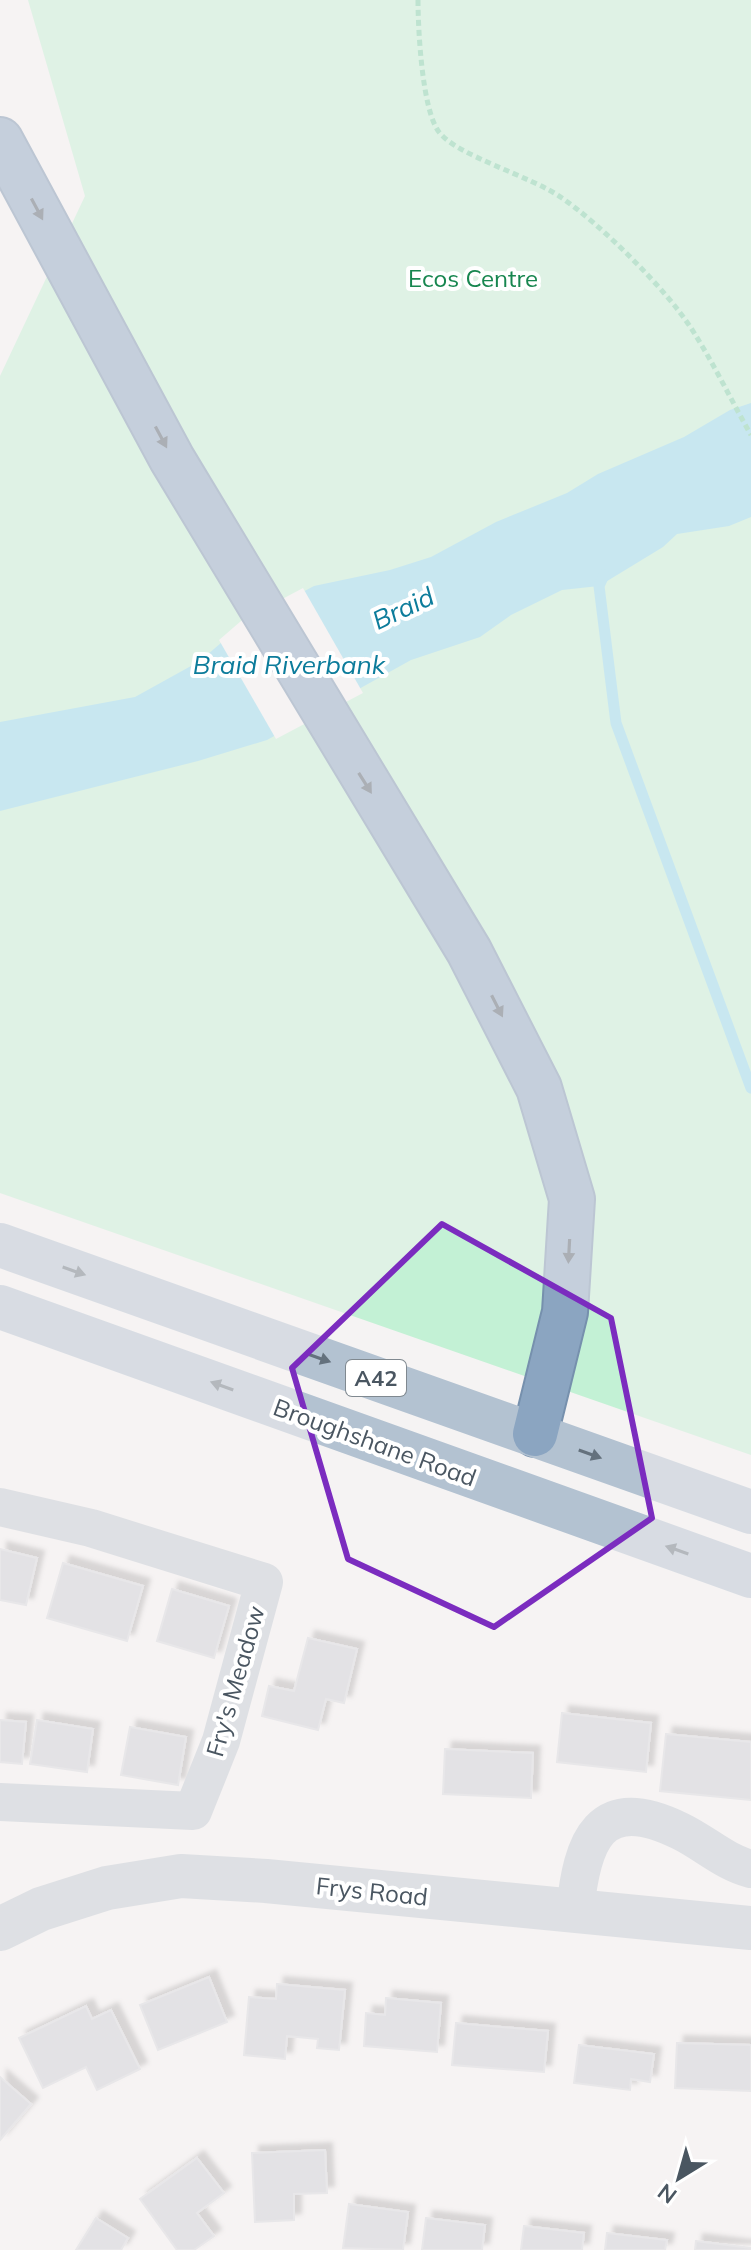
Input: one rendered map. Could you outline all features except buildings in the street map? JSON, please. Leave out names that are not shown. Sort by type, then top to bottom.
[{"type":"highway","points":[[0,140],[172,459],[324,716],[469,951],[539,1088],[572,1199],[565,1312],[535,1434]]},
{"type":"main road","name":"A42","points":[[0,1245],[751,1512]]},
{"type":"main road","name":"Broughshane Road","points":[[0,1307],[751,1576]]},
{"type":"main road","points":[[461,1474],[499,1466],[518,1455],[535,1434]]},
{"type":"street","name":"Fry's Meadow","points":[[0,1507],[91,1528],[264,1582],[221,1741],[193,1811],[0,1802]]},
{"type":"street","points":[[575,1911],[580,1869],[589,1842],[601,1826],[619,1820],[651,1819],[680,1831],[726,1860],[751,1869]]},
{"type":"street","name":"Frys Road","points":[[0,1929],[41,1909],[107,1888],[181,1876],[751,1928]]},
{"type":"path","points":[[418,0],[418,36],[437,130],[455,146],[530,178],[564,199],[650,280],[690,327],[751,435]]},
{"type":"highlighted area","points":[[442,1224],[611,1318],[652,1518],[494,1627],[348,1559],[292,1368]]},
{"type":"green space","name":"Ecos Centre","points":[[28,0],[751,0],[751,1455],[0,1193],[0,376],[85,196]]},
{"type":"water","name":"Braid Riverbank","points":[[751,403],[751,517],[729,526],[677,534],[663,547],[599,586],[562,590],[511,615],[480,637],[411,660],[267,740],[198,761],[0,811],[0,722],[135,697],[200,661],[243,624],[314,586],[390,570],[431,557],[496,522],[567,493],[598,474],[684,437],[730,410]]},
{"type":"pier","points":[[303,588],[363,693],[276,739],[219,640],[241,621]]},
{"type":"waterway","points":[[604,575],[599,586],[616,723],[751,1088]]},
{"type":"water label","name":"Braid","points":[[403,608]]}]
